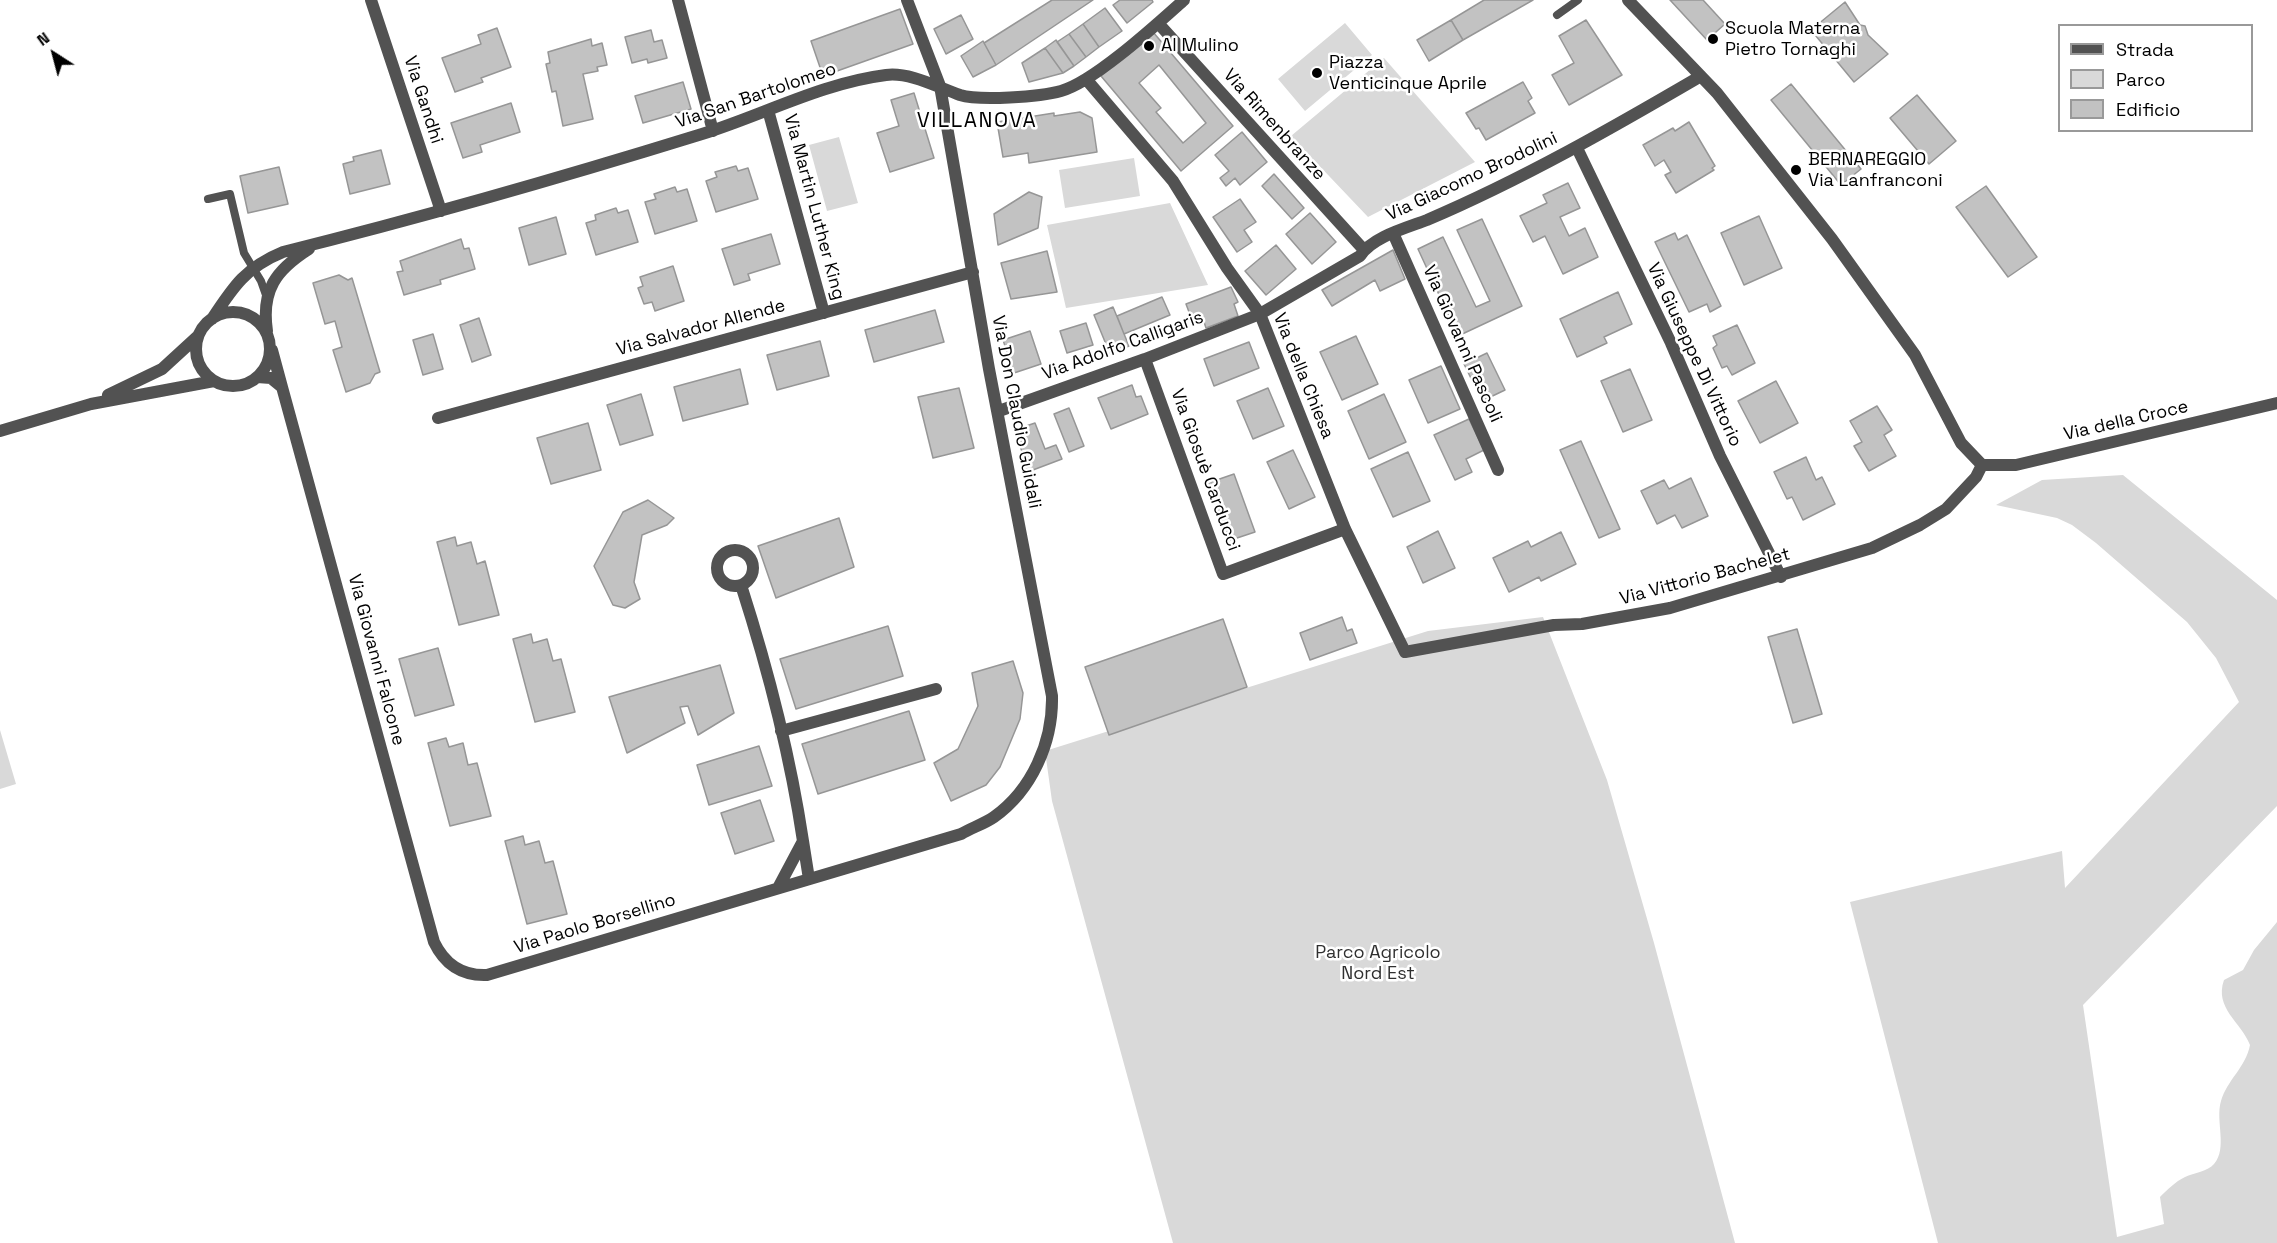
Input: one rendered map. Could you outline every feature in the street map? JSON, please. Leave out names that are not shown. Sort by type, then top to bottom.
[{"type":"street","name":"Via Gandhi","points":[[371,0],[441,211]]},
{"type":"street","points":[[678,0],[713,131]]},
{"type":"street","name":"Via Don Claudio Guidali","points":[[907,0],[940,86],[1053,696],[1053,719],[1047,744]]},
{"type":"street","name":"Via San Bartolomeo","points":[[91,404],[162,369],[198,336],[241,277],[252,267],[284,252],[561,178],[713,131],[823,90],[888,74],[940,86],[962,96],[1020,97],[1061,91],[1086,79],[1185,0]]},
{"type":"street","points":[[1628,0],[1701,76],[1748,130],[1832,239],[1915,355],[1961,443],[1982,465]]},
{"type":"street","name":"Via Rimenbranze","points":[[1158,23],[1364,250]]},
{"type":"street","name":"Via Giacomo Brodolini","points":[[1260,314],[1360,256],[1364,250],[1393,234],[1479,198],[1578,148],[1701,76]]},
{"type":"street","name":"Via della Chiesa","points":[[1086,79],[1173,181],[1227,268],[1260,314],[1345,529],[1405,652]]},
{"type":"street","name":"Via Martin Luther King","points":[[768,110],[824,313]]},
{"type":"street","name":"Via Giuseppe Di Vittorio","points":[[1578,148],[1671,343],[1720,456],[1781,577]]},
{"type":"street","name":"Via Giovanni Pascoli","points":[[1393,234],[1498,470]]},
{"type":"street","name":"Via San Bartolomeo","points":[[257,377],[268,360],[267,299],[273,280],[282,268],[317,244]]},
{"type":"street","name":"Via Salvador Allende","points":[[438,418],[973,272]]},
{"type":"street","points":[[212,319],[228,312],[246,314],[261,324],[268,339]]},
{"type":"street","name":"Via Adolfo Calligaris","points":[[999,411],[1145,359],[1260,314]]},
{"type":"street","points":[[198,336],[196,351],[198,361],[214,381]]},
{"type":"street","name":"Via Giovanni Falcone","points":[[268,339],[434,942]]},
{"type":"street","name":"Via Giosuè Carducci","points":[[1145,359],[1223,574],[1345,529]]},
{"type":"street","points":[[0,431],[91,404],[214,381],[236,386],[257,377],[271,378],[282,387]]},
{"type":"street","name":"Via della Croce","points":[[1982,465],[2016,465],[2277,403]]},
{"type":"street","name":"Via Vittorio Bachelet","points":[[1405,652],[1554,625],[1636,615],[1670,608],[1781,577],[1872,548],[1920,525],[1957,498],[1976,477],[1982,465]]},
{"type":"street","points":[[741,585],[764,657],[781,731],[809,879]]},
{"type":"street","points":[[781,731],[936,688]]},
{"type":"street","name":"Via Paolo Borsellino","points":[[434,942],[444,958],[462,972],[487,975],[961,834],[994,817],[1021,792],[1047,744]]},
{"type":"street","points":[[778,888],[802,841]]},
{"type":"lane","points":[[1557,15],[1578,0]]},
{"type":"lane","points":[[208,199],[230,194],[243,249],[261,281],[267,299]]},
{"type":"green space","points":[[1345,23],[1372,55],[1305,111],[1278,79]]},
{"type":"green space","points":[[1384,58],[1475,162],[1368,217],[1291,136]]},
{"type":"green space","points":[[839,137],[858,203],[827,211],[809,145]]},
{"type":"green space","points":[[1134,158],[1140,196],[1065,208],[1059,170]]},
{"type":"green space","points":[[1170,203],[1208,285],[1066,308],[1047,225]]},
{"type":"green space","points":[[2123,475],[2277,600],[2277,806],[2083,1005],[2117,1237],[2164,1224],[2160,1197],[2181,1179],[2205,1170],[2218,1158],[2221,1142],[2219,1117],[2221,1101],[2245,1060],[2250,1045],[2225,1007],[2222,990],[2224,980],[2243,970],[2254,950],[2277,922],[2277,1243],[1938,1243],[1850,902],[2062,851],[2065,888],[2239,702],[2216,658],[2187,622],[2096,543],[2072,525],[2057,518],[1996,505],[2042,480]]},
{"type":"green space","name":"Parco Agricolo Nord Est","points":[[1543,617],[1607,780],[1654,943],[1735,1243],[1173,1243],[1052,801],[1045,751],[1428,631]]},
{"type":"green space","points":[[0,730],[16,784],[0,789]]},
{"type":"building","points":[[1052,0],[1093,0],[996,65],[984,43]]},
{"type":"building","points":[[1120,0],[1152,0],[1153,2],[1127,23],[1113,5]]},
{"type":"building","points":[[1484,0],[1533,0],[1463,40],[1451,20]]},
{"type":"building","points":[[1670,0],[1703,0],[1725,24],[1707,40]]},
{"type":"building","points":[[1845,2],[1860,25],[1865,26],[1868,35],[1888,54],[1854,82],[1811,30]]},
{"type":"building","points":[[1105,8],[1122,31],[1099,47],[1083,24]]},
{"type":"building","points":[[900,9],[913,44],[823,76],[811,41]]},
{"type":"building","points":[[961,15],[973,39],[946,54],[934,29]]},
{"type":"building","points":[[1451,20],[1463,40],[1429,61],[1417,40]]},
{"type":"building","points":[[1586,20],[1622,75],[1569,105],[1552,75],[1574,63],[1559,36]]},
{"type":"building","points":[[1083,24],[1099,47],[1086,57],[1069,34]]},
{"type":"building","points":[[497,28],[511,67],[481,78],[483,82],[455,92],[442,58],[481,44],[478,35]]},
{"type":"building","points":[[651,30],[654,42],[662,40],[667,58],[648,63],[647,59],[632,63],[625,37]]},
{"type":"building","points":[[1153,32],[1233,126],[1181,171],[1101,76]],"holes":[[[1159,65],[1206,123],[1183,143],[1156,112],[1161,108],[1139,83]]]},
{"type":"building","points":[[1069,34],[1086,57],[1074,66],[1057,42]]},
{"type":"building","points":[[591,39],[592,46],[602,43],[607,65],[597,67],[598,71],[583,74],[593,119],[563,126],[556,91],[552,92],[546,64],[550,63],[548,52]]},
{"type":"building","points":[[1056,40],[1074,66],[1063,73],[1045,48]]},
{"type":"building","points":[[983,41],[996,65],[973,77],[961,56]]},
{"type":"building","points":[[1045,48],[1063,73],[1029,82],[1022,63]]},
{"type":"building","points":[[683,82],[691,109],[643,123],[635,96]]},
{"type":"building","points":[[1523,82],[1532,98],[1528,101],[1535,113],[1486,140],[1466,113]]},
{"type":"building","points":[[1791,84],[1861,169],[1841,185],[1771,100]]},
{"type":"building","points":[[914,93],[934,158],[890,172],[877,133],[899,126],[891,100]]},
{"type":"building","points":[[1917,95],[1956,141],[1929,164],[1890,118]]},
{"type":"building","points":[[511,103],[520,132],[480,145],[482,152],[463,158],[451,123]]},
{"type":"building","points":[[1080,112],[1092,118],[1097,152],[1029,163],[1028,153],[1003,157],[997,122],[1054,113],[1054,116]]},
{"type":"building","points":[[1689,122],[1715,166],[1712,168],[1714,170],[1676,193],[1665,175],[1671,172],[1664,160],[1655,166],[1643,145]]},
{"type":"building","points":[[1242,132],[1267,162],[1240,185],[1235,178],[1226,186],[1220,178],[1229,171],[1215,155]]},
{"type":"building","points":[[381,150],[390,184],[350,194],[343,164],[354,161],[353,157]]},
{"type":"building","points":[[736,166],[738,171],[748,168],[758,199],[716,212],[706,181],[717,177],[715,172]]},
{"type":"building","points":[[279,167],[288,204],[248,213],[240,176]]},
{"type":"building","points":[[1274,174],[1304,208],[1292,219],[1262,186]]},
{"type":"building","points":[[1568,183],[1580,208],[1560,217],[1569,236],[1585,228],[1598,257],[1563,274],[1545,236],[1533,242],[1520,216],[1547,203],[1543,195]]},
{"type":"building","points":[[1986,186],[2037,257],[2008,277],[1956,207]]},
{"type":"building","points":[[675,187],[677,192],[687,189],[697,221],[655,234],[645,202],[656,199],[654,194]]},
{"type":"building","points":[[1029,192],[1042,197],[1038,228],[998,245],[994,214]]},
{"type":"building","points":[[1240,199],[1256,222],[1244,230],[1252,242],[1237,252],[1213,217]]},
{"type":"building","points":[[616,208],[618,213],[628,210],[638,242],[596,255],[586,223],[596,220],[595,215]]},
{"type":"building","points":[[1310,213],[1336,242],[1312,264],[1286,234]]},
{"type":"building","points":[[1759,216],[1782,268],[1744,285],[1721,233]]},
{"type":"building","points":[[556,217],[566,254],[529,265],[519,228]]},
{"type":"building","points":[[1482,219],[1522,306],[1458,336],[1418,249],[1443,237],[1476,307],[1490,301],[1457,230]]},
{"type":"building","points":[[1675,233],[1678,240],[1687,235],[1721,306],[1710,312],[1707,304],[1689,312],[1655,242]]},
{"type":"building","points":[[771,234],[780,264],[748,274],[750,280],[734,285],[722,249]]},
{"type":"building","points":[[461,239],[464,249],[469,248],[475,269],[440,280],[441,284],[404,295],[397,272],[403,271],[400,261]]},
{"type":"building","points":[[1276,245],[1296,269],[1266,295],[1245,271]]},
{"type":"building","points":[[1393,250],[1405,279],[1380,291],[1375,280],[1332,306],[1322,290]]},
{"type":"building","points":[[1047,251],[1057,292],[1011,299],[1001,263]]},
{"type":"building","points":[[673,266],[684,301],[655,311],[652,302],[644,304],[638,288],[643,286],[640,277]]},
{"type":"building","points":[[339,275],[348,280],[352,278],[380,372],[375,374],[370,383],[346,392],[333,350],[342,347],[335,321],[325,324],[313,283]]},
{"type":"building","points":[[1231,287],[1238,302],[1234,304],[1238,316],[1206,328],[1202,316],[1192,320],[1186,304]]},
{"type":"building","points":[[1618,292],[1632,324],[1604,337],[1607,343],[1577,357],[1560,319]]},
{"type":"building","points":[[1162,297],[1170,315],[1124,334],[1117,316]]},
{"type":"building","points":[[1113,307],[1129,346],[1110,354],[1094,315]]},
{"type":"building","points":[[935,310],[944,342],[874,362],[865,330]]},
{"type":"building","points":[[479,318],[491,355],[472,362],[460,325]]},
{"type":"building","points":[[1086,323],[1093,345],[1067,353],[1060,331]]},
{"type":"building","points":[[1737,325],[1755,363],[1732,375],[1727,366],[1722,368],[1713,348],[1717,345],[1713,336]]},
{"type":"building","points":[[1030,331],[1041,364],[1014,373],[1003,340]]},
{"type":"building","points":[[433,334],[443,369],[423,375],[413,340]]},
{"type":"building","points":[[1356,336],[1378,384],[1342,400],[1320,352]]},
{"type":"building","points":[[820,341],[829,376],[777,390],[767,355]]},
{"type":"building","points":[[1249,342],[1259,368],[1214,386],[1204,359]]},
{"type":"building","points":[[1487,353],[1505,390],[1482,401],[1464,364]]},
{"type":"building","points":[[1441,366],[1460,409],[1428,423],[1409,380]]},
{"type":"building","points":[[740,369],[748,404],[683,421],[674,387]]},
{"type":"building","points":[[1630,369],[1652,420],[1623,432],[1601,381]]},
{"type":"building","points":[[1776,381],[1798,423],[1760,443],[1738,401]]},
{"type":"building","points":[[1132,385],[1136,397],[1141,396],[1148,414],[1111,429],[1098,398]]},
{"type":"building","points":[[959,388],[974,448],[933,458],[918,397]]},
{"type":"building","points":[[1268,388],[1284,426],[1253,439],[1237,401]]},
{"type":"building","points":[[641,394],[653,435],[620,445],[607,405]]},
{"type":"building","points":[[1384,394],[1406,442],[1369,459],[1348,411]]},
{"type":"building","points":[[1877,406],[1892,430],[1884,435],[1896,456],[1869,471],[1854,446],[1862,442],[1850,421]]},
{"type":"building","points":[[1069,408],[1084,446],[1069,452],[1054,414]]},
{"type":"building","points":[[1469,419],[1484,450],[1466,459],[1472,472],[1455,480],[1434,435]]},
{"type":"building","points":[[588,423],[601,470],[551,484],[537,438]]},
{"type":"building","points":[[1035,423],[1045,449],[1056,445],[1062,459],[1025,473],[1020,459],[1024,457],[1014,430]]},
{"type":"building","points":[[1581,441],[1620,529],[1599,538],[1560,450]]},
{"type":"building","points":[[1293,450],[1315,497],[1289,509],[1267,462]]},
{"type":"building","points":[[1408,452],[1430,501],[1393,517],[1371,469]]},
{"type":"building","points":[[1806,457],[1816,480],[1822,477],[1835,504],[1803,520],[1792,497],[1787,499],[1774,472]]},
{"type":"building","points":[[1234,474],[1255,532],[1228,541],[1208,483]]},
{"type":"building","points":[[1691,478],[1708,516],[1682,528],[1675,515],[1657,524],[1641,491],[1664,480],[1669,489]]},
{"type":"building","points":[[648,500],[674,518],[667,525],[642,535],[634,582],[640,599],[625,608],[613,605],[594,566],[623,512]]},
{"type":"building","points":[[839,518],[854,567],[776,598],[758,546]]},
{"type":"building","points":[[1438,531],[1455,568],[1423,583],[1407,547]]},
{"type":"building","points":[[1561,532],[1576,564],[1541,581],[1539,577],[1509,592],[1493,558],[1528,541],[1531,547]]},
{"type":"building","points":[[455,537],[457,546],[471,542],[477,564],[485,561],[499,615],[459,625],[437,542]]},
{"type":"building","points":[[1342,617],[1347,631],[1352,629],[1357,643],[1310,660],[1300,633]]},
{"type":"building","points":[[1223,619],[1247,687],[1109,735],[1085,667]]},
{"type":"building","points":[[888,626],[903,676],[796,709],[780,659]]},
{"type":"building","points":[[1797,629],[1822,714],[1793,723],[1768,637]]},
{"type":"building","points":[[531,634],[533,643],[547,639],[553,661],[561,659],[575,712],[535,722],[513,639]]},
{"type":"building","points":[[438,648],[454,705],[415,716],[399,659]]},
{"type":"building","points":[[1013,661],[1023,693],[1020,719],[1000,767],[986,785],[951,801],[934,763],[958,749],[978,706],[972,673]]},
{"type":"building","points":[[720,665],[734,713],[698,735],[688,706],[680,707],[685,723],[627,753],[609,697]]},
{"type":"building","points":[[909,711],[925,760],[818,794],[802,744]]},
{"type":"building","points":[[446,738],[449,747],[463,743],[468,765],[477,763],[491,816],[450,826],[428,743]]},
{"type":"building","points":[[759,746],[772,786],[709,805],[697,765]]},
{"type":"building","points":[[760,800],[774,841],[735,854],[721,813]]},
{"type":"building","points":[[523,836],[525,845],[539,841],[545,863],[553,861],[567,914],[527,924],[505,841]]},
{"type":"place","name":"Scuola Materna Pietro Tornaghi","points":[[1713,39]]},
{"type":"place","name":"Al Mulino","points":[[1149,46]]},
{"type":"place","name":"Piazza Venticinque Aprile","points":[[1317,73]]},
{"type":"place","name":"BERNAREGGIO Via Lanfranconi","points":[[1796,170]]},
{"type":"district","name":"VILLANOVA","points":[[977,121]]}]
